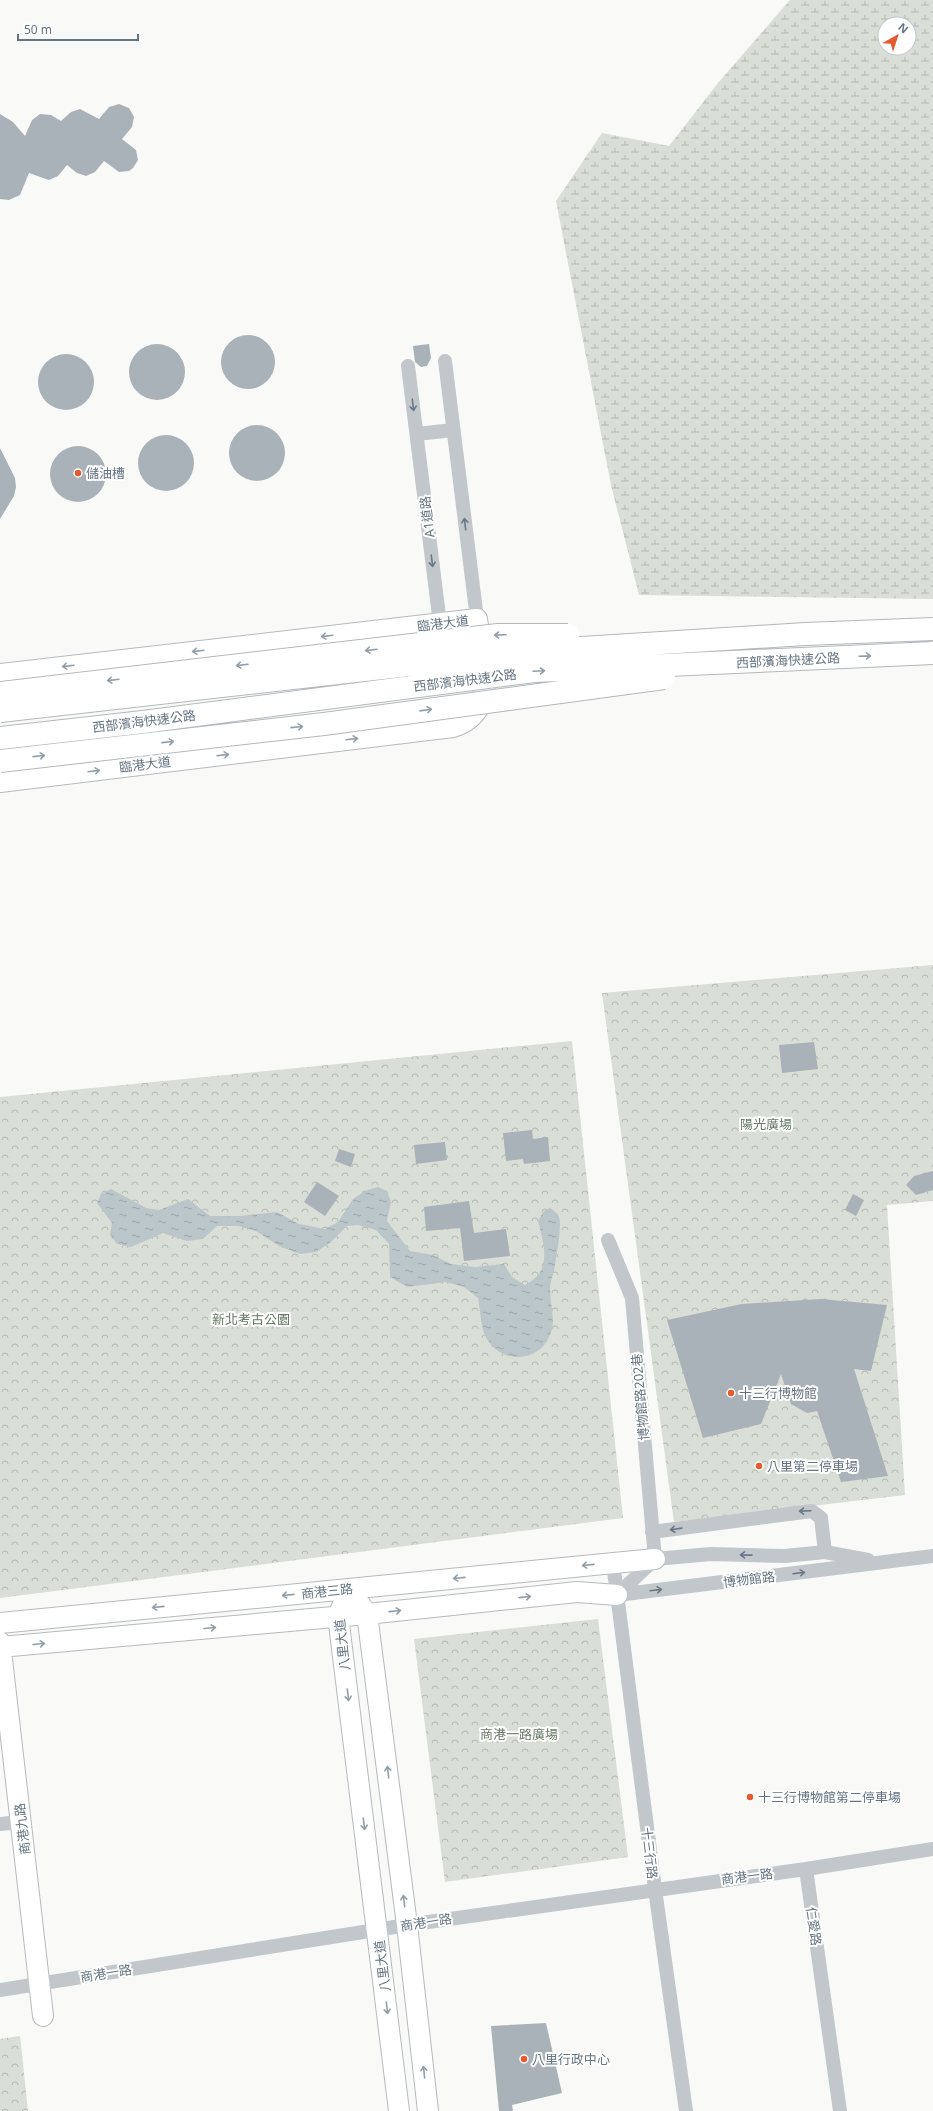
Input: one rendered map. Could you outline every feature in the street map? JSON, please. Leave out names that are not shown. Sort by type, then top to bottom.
[{"type":"highway","name":"西部濱海快速公路","points":[[0,711],[534,651],[805,634],[933,629]]},
{"type":"highway","points":[[0,693],[498,635],[805,634]]},
{"type":"highway","name":"西部濱海快速公路","points":[[0,738],[143,722],[534,671],[933,653]]},
{"type":"highway","points":[[0,761],[324,724],[806,659]]},
{"type":"street","points":[[444,361],[477,619]]},
{"type":"street","name":"A1道路","points":[[408,366],[445,668]]},
{"type":"street","points":[[416,434],[454,430]]},
{"type":"street","name":"臨港大道","points":[[0,674],[477,619],[485,687],[482,704],[468,721],[453,727],[0,782]]},
{"type":"street","points":[[0,718],[445,668],[483,667]]},
{"type":"street","points":[[0,729],[483,667]]},
{"type":"street","name":"博物館路202巷","points":[[608,1240],[632,1298],[655,1559]]},
{"type":"street","points":[[652,1532],[812,1511],[821,1518],[825,1552]]},
{"type":"street","name":"博物館路","points":[[655,1559],[711,1554],[785,1556],[825,1552],[882,1562]]},
{"type":"street","name":"博物館路","points":[[617,1595],[933,1556]]},
{"type":"street","points":[[617,1595],[655,1559]]},
{"type":"street","name":"商港三路","points":[[0,1623],[655,1559]]},
{"type":"street","name":"十三行路","points":[[613,1563],[655,1889],[686,2111]]},
{"type":"street","name":"八里大道","points":[[349,1589],[367,1614],[408,1925],[428,2111]]},
{"type":"street","name":"八里大道","points":[[349,1589],[338,1616],[378,1930],[399,2111]]},
{"type":"street","name":"商港三路","points":[[0,1646],[367,1614],[577,1592],[617,1595]]},
{"type":"street","name":"商港九路","points":[[0,1646],[43,2016]]},
{"type":"street","points":[[0,1824],[21,1822]]},
{"type":"street","points":[[806,1869],[933,1850]]},
{"type":"street","name":"商港一路","points":[[0,1990],[408,1925],[655,1889],[806,1869]]},
{"type":"street","name":"仁愛路","points":[[806,1869],[840,2111]]},
{"type":"green space","points":[[790,0],[933,0],[933,599],[639,595],[611,485],[556,201],[602,133],[669,146],[718,83]]},
{"type":"green space","name":"陽光廣場","points":[[933,965],[933,1201],[887,1205],[905,1495],[674,1522],[602,993]]},
{"type":"green space","name":"新北考古公園","points":[[572,1041],[623,1518],[0,1598],[0,1097]]},
{"type":"green space","name":"商港一路廣場","points":[[598,1619],[628,1857],[445,1882],[414,1639]]},
{"type":"green space","points":[[20,2036],[28,2111],[0,2111],[0,2039]]},
{"type":"water","points":[[378,1187],[387,1191],[391,1202],[387,1221],[410,1251],[433,1255],[451,1264],[475,1267],[504,1264],[512,1277],[525,1285],[534,1279],[540,1272],[543,1265],[544,1248],[538,1221],[544,1211],[550,1208],[556,1212],[559,1218],[560,1228],[555,1265],[550,1286],[553,1325],[549,1337],[544,1345],[538,1351],[521,1357],[503,1354],[495,1349],[486,1338],[482,1327],[478,1298],[464,1287],[446,1282],[407,1287],[390,1277],[389,1244],[376,1230],[358,1225],[347,1226],[331,1242],[316,1252],[300,1254],[279,1246],[256,1231],[238,1226],[217,1226],[203,1239],[187,1241],[163,1233],[131,1247],[117,1244],[110,1235],[112,1223],[97,1203],[101,1194],[111,1189],[146,1208],[159,1210],[188,1199],[210,1216],[240,1216],[277,1212],[299,1224],[325,1229],[338,1222],[353,1199],[365,1191]]},
{"type":"building","points":[[119,104],[129,108],[134,117],[132,127],[122,139],[136,150],[138,160],[133,168],[129,171],[119,172],[104,161],[95,172],[86,176],[77,173],[67,165],[58,176],[49,180],[29,173],[20,195],[9,200],[0,199],[0,114],[13,122],[25,136],[32,120],[40,114],[51,115],[61,121],[71,112],[80,109],[99,119],[109,107]]},
{"type":"building","points":[[243,335],[253,335],[263,339],[271,347],[275,357],[275,367],[271,377],[263,385],[253,389],[243,389],[233,385],[225,377],[221,367],[221,357],[225,347],[233,339]]},
{"type":"building","points":[[157,344],[168,346],[177,352],[183,361],[185,372],[183,383],[177,392],[168,398],[157,400],[146,398],[137,392],[131,383],[129,372],[131,361],[137,352],[146,346]]},
{"type":"building","points":[[429,344],[431,358],[427,366],[421,367],[415,362],[413,346]]},
{"type":"building","points":[[66,354],[77,356],[86,362],[92,371],[94,382],[92,393],[86,402],[77,408],[66,410],[55,408],[46,402],[40,393],[38,382],[40,371],[46,362],[55,356]]},
{"type":"building","points":[[257,425],[268,427],[277,433],[283,442],[285,453],[283,464],[277,473],[268,479],[257,481],[246,479],[237,473],[231,464],[229,453],[231,442],[237,433],[246,427]]},
{"type":"building","name":"儲油槽","points":[[166,435],[177,437],[186,443],[192,452],[194,463],[192,474],[186,483],[177,489],[166,491],[155,489],[146,483],[140,474],[138,463],[140,452],[146,443],[155,437]]},
{"type":"building","name":"儲油槽","points":[[78,446],[89,448],[98,454],[104,463],[106,474],[104,485],[98,494],[89,500],[78,502],[67,500],[58,494],[52,485],[50,474],[52,463],[58,454],[67,448]]},
{"type":"building","points":[[0,448],[15,478],[16,487],[14,496],[0,519]]},
{"type":"building","points":[[814,1042],[818,1069],[782,1073],[779,1045]]},
{"type":"building","points":[[532,1130],[533,1139],[548,1137],[550,1161],[524,1164],[523,1159],[506,1161],[503,1133]]},
{"type":"building","points":[[445,1142],[447,1160],[416,1164],[414,1145]]},
{"type":"building","points":[[339,1149],[355,1154],[351,1167],[335,1161]]},
{"type":"building","points":[[933,1171],[933,1190],[916,1195],[906,1185],[914,1176]]},
{"type":"building","points":[[317,1182],[339,1196],[325,1216],[304,1202]]},
{"type":"building","points":[[853,1194],[864,1200],[856,1216],[845,1210]]},
{"type":"building","points":[[469,1201],[474,1233],[506,1229],[510,1256],[464,1261],[460,1228],[426,1231],[424,1207]]},
{"type":"building","name":"十三行博物館","points":[[821,1299],[887,1305],[871,1371],[854,1369],[888,1476],[841,1482],[817,1411],[807,1413],[791,1404],[781,1374],[761,1424],[703,1438],[667,1320],[742,1304]]},
{"type":"building","name":"八里行政中心","points":[[546,2023],[562,2093],[512,2105],[513,2111],[499,2111],[491,2026]]},
{"type":"place","name":"儲油槽","points":[[78,473]]},
{"type":"place","name":"十三行博物館","points":[[731,1393]]},
{"type":"place","name":"八里第二停車場","points":[[759,1466]]},
{"type":"place","name":"十三行博物館第二停車場","points":[[750,1797]]},
{"type":"place","name":"八里行政中心","points":[[524,2059]]}]
